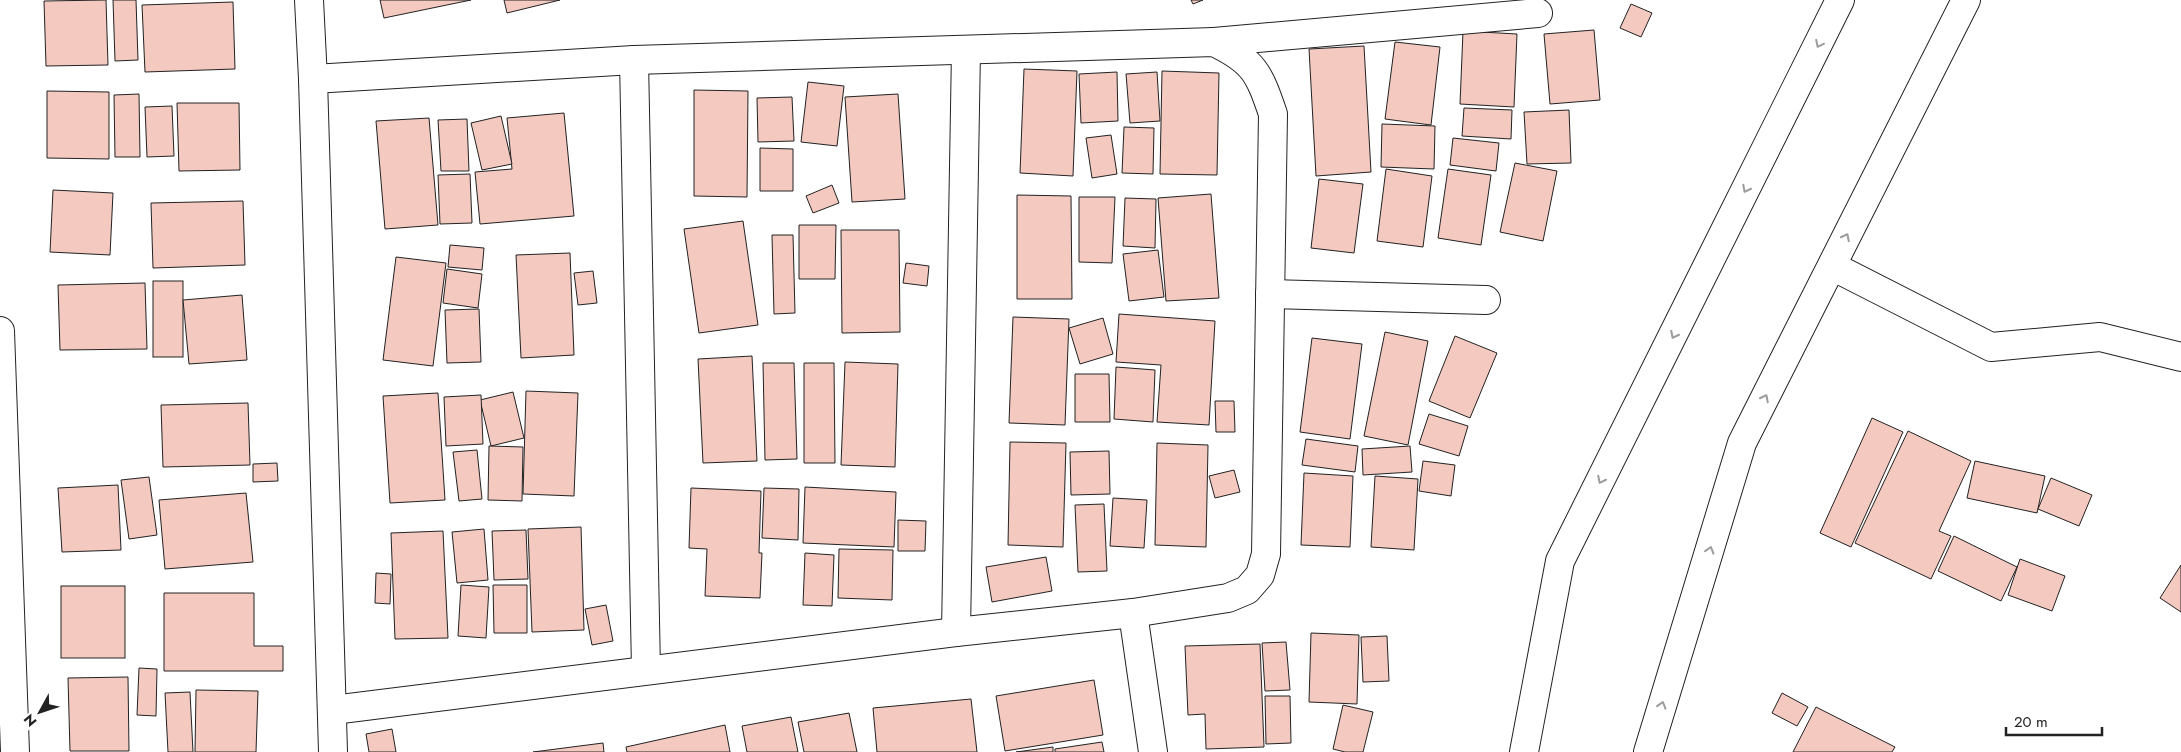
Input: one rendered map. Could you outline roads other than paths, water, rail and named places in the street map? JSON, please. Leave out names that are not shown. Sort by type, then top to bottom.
[{"type":"street","points":[[308,0],[313,79],[333,752]]},
{"type":"street","points":[[1524,752],[1560,562],[1840,0]]},
{"type":"street","points":[[1648,752],[1742,443],[1966,0]]},
{"type":"street","points":[[313,79],[634,60],[1214,42],[1538,13]]},
{"type":"street","points":[[332,710],[956,632],[1133,612],[1228,598],[1247,590],[1260,575],[1266,554],[1273,114],[1265,91],[1253,68],[1237,52],[1214,42]]},
{"type":"street","points":[[956,632],[966,50]]},
{"type":"street","points":[[634,60],[646,670]]},
{"type":"street","points":[[1832,266],[1991,347],[2100,337],[2181,357]]},
{"type":"street","points":[[1270,294],[1486,300]]},
{"type":"street","points":[[0,331],[15,752]]},
{"type":"street","points":[[1133,612],[1153,752]]}]
